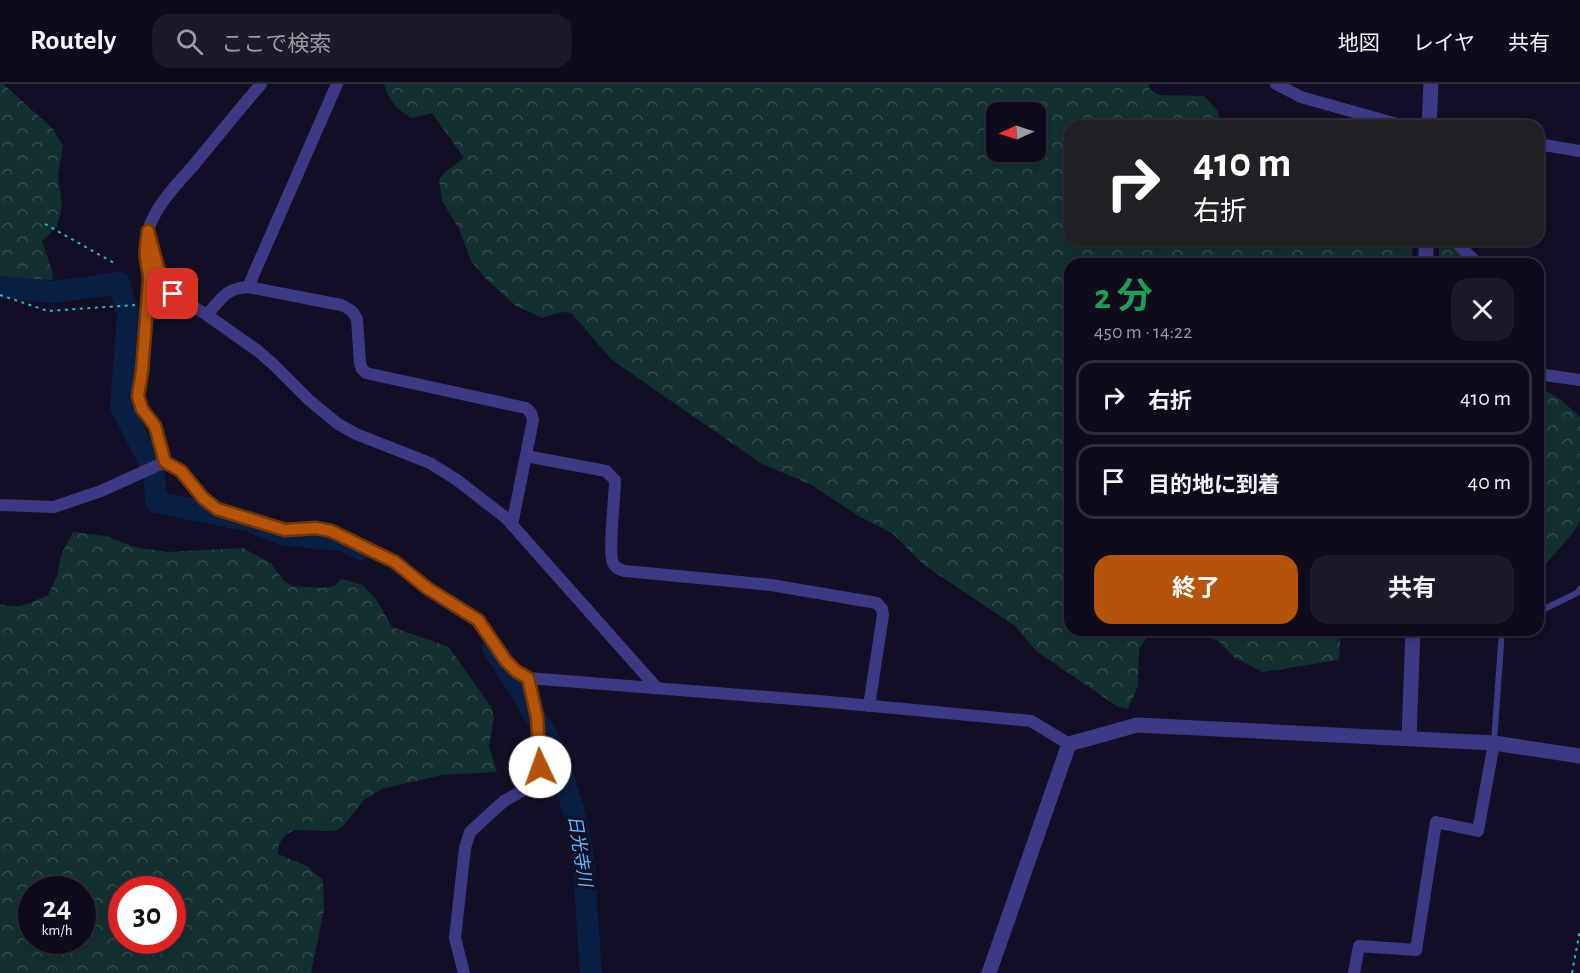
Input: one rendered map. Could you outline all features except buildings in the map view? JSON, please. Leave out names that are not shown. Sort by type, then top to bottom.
[{"type":"street","points":[[261,84],[159,207],[148,231],[147,304],[138,396],[142,409],[155,426],[165,462],[181,471],[203,498],[217,509],[285,530],[316,528],[331,531],[395,562],[427,588],[478,620],[506,661],[528,678],[656,687],[1031,721],[1069,744],[1137,725],[1494,743],[1580,756]]},
{"type":"street","points":[[248,287],[337,84]]},
{"type":"street","points":[[1276,84],[1300,97],[1382,120]]},
{"type":"street","points":[[1429,120],[1431,84]]},
{"type":"street","points":[[1544,145],[1580,151]]},
{"type":"street","points":[[148,231],[158,268],[164,283],[173,294],[258,351],[309,400],[338,424],[356,434],[430,463],[457,480],[506,518],[656,687]]},
{"type":"street","points":[[1460,246],[1472,258]]},
{"type":"street","points":[[207,315],[231,290],[237,287],[248,287],[340,305],[354,313],[357,319],[360,363],[366,373],[526,408],[533,420],[512,525]]},
{"type":"street","points":[[1544,375],[1580,380]]},
{"type":"street","points":[[526,456],[606,471],[612,475],[615,480],[611,549],[613,562],[618,569],[625,572],[771,585],[877,603],[883,615],[869,706]]},
{"type":"street","points":[[0,506],[54,507],[101,491],[165,462]]},
{"type":"street","points":[[1409,738],[1413,636]]},
{"type":"street","points":[[464,973],[455,938],[465,849],[470,832],[504,801],[529,787],[540,767],[537,717],[528,678]]},
{"type":"street","points":[[1354,973],[1359,946],[1416,950],[1436,822],[1478,831],[1494,743]]},
{"type":"street","points":[[988,973],[1069,744]]},
{"type":"lane","points":[[1544,609],[1580,590]]},
{"type":"lane","points":[[1494,743],[1502,636]]},
{"type":"path","points":[[45,224],[114,263]]},
{"type":"path","points":[[0,295],[48,311],[147,304]]},
{"type":"path","points":[[1572,973],[1580,930]]},
{"type":"green space","points":[[0,84],[3,84],[53,129],[63,146],[58,175],[62,206],[57,227],[42,241],[53,280],[0,278]]},
{"type":"green space","points":[[384,84],[1149,84],[1150,90],[1160,95],[1204,96],[1217,110],[1220,120],[1064,120],[1064,246],[1249,246],[1252,248],[1413,246],[1412,258],[1064,258],[1064,636],[1148,636],[1139,650],[1138,686],[1128,709],[1118,707],[1036,651],[1015,626],[924,565],[893,534],[857,515],[810,484],[762,464],[612,360],[571,313],[561,312],[542,318],[516,306],[485,278],[471,261],[459,229],[442,201],[439,180],[445,172],[464,158],[432,113],[412,118],[397,108]]},
{"type":"green space","points":[[1439,246],[1456,246],[1463,258],[1439,258]]},
{"type":"green space","points":[[1544,390],[1560,399],[1580,417],[1580,521],[1573,533],[1544,568]]},
{"type":"green space","points":[[73,532],[106,536],[135,547],[167,552],[243,548],[271,563],[283,580],[292,586],[323,588],[334,586],[342,579],[363,585],[377,601],[392,627],[449,647],[491,707],[494,717],[489,747],[497,772],[442,775],[382,789],[365,799],[343,826],[335,831],[294,830],[285,835],[279,844],[278,854],[307,866],[323,880],[324,910],[311,973],[0,973],[0,604],[20,606],[48,595],[57,576],[61,555]]},
{"type":"green space","points":[[1203,636],[1341,636],[1339,660],[1263,672],[1235,658],[1218,641]]},
{"type":"waterway","name":"日光寺川","points":[[0,287],[54,292],[119,283],[128,315],[121,406],[154,471],[156,502],[249,521],[285,535],[342,540],[360,549]]},
{"type":"waterway","name":"日光寺川","points":[[493,648],[554,749],[575,815],[583,856],[591,973]]},
{"type":"route","points":[[173,294],[164,283],[158,268],[148,231],[146,259],[149,280],[138,396],[142,409],[155,426],[165,462],[181,471],[203,498],[217,509],[285,530],[316,528],[331,531],[395,562],[427,588],[478,620],[506,661],[528,678],[537,717],[540,767]]}]
